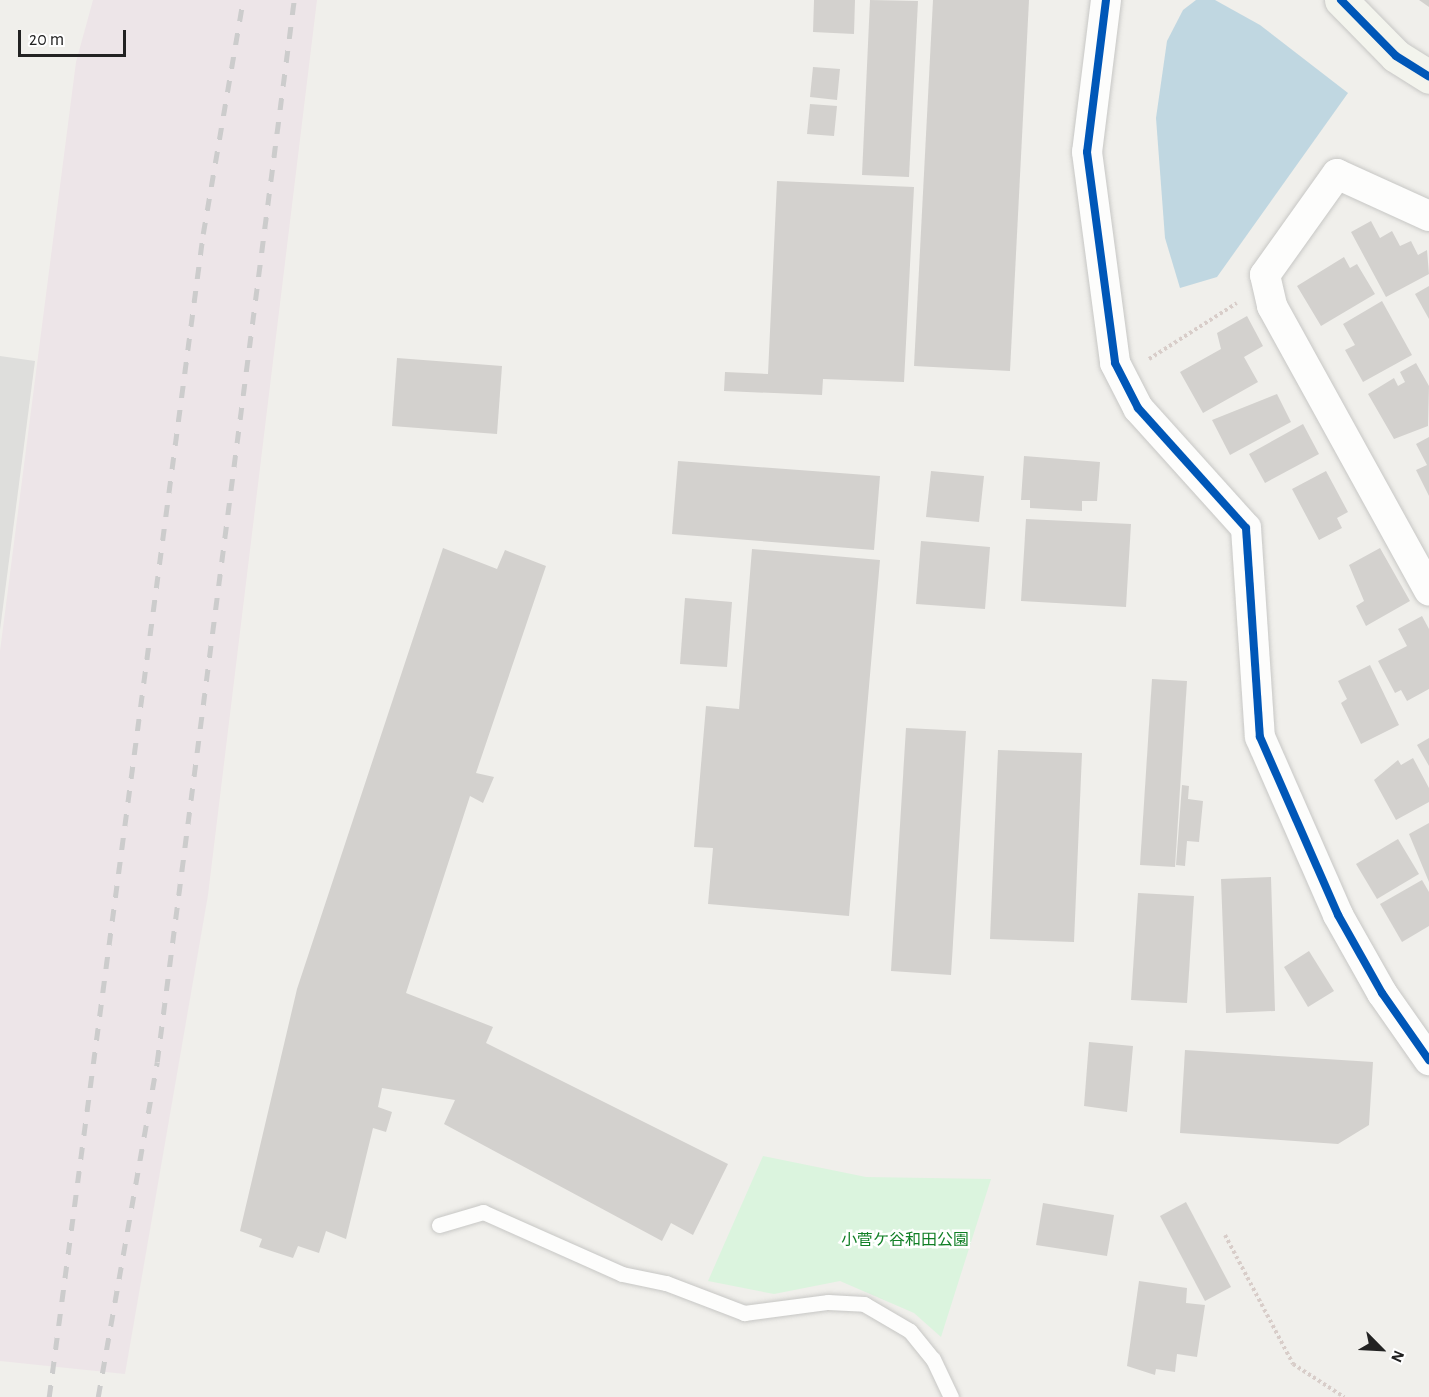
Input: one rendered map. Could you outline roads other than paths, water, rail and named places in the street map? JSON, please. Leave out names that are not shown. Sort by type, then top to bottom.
[{"type":"street","points":[[1106,0],[1087,152],[1115,363],[1138,408],[1246,528],[1260,737],[1338,915],[1382,993],[1429,1060]]},
{"type":"street","points":[[1341,0],[1396,56],[1429,77]]},
{"type":"street","points":[[1429,216],[1337,174],[1265,275],[1272,306],[1429,590]]},
{"type":"lane","points":[[439,1226],[483,1212],[622,1274],[666,1283],[744,1313],[828,1302],[864,1304],[910,1331],[933,1359],[951,1397]]},
{"type":"water","points":[[1196,0],[1215,0],[1260,25],[1348,93],[1217,277],[1180,288],[1165,238],[1156,118],[1167,41],[1183,10]]},
{"type":"railway","points":[[49,1397],[203,234],[243,0]]},
{"type":"railway","points":[[98,1397],[157,1062],[294,0]]},
{"type":"park label","name":"小菅ケ谷和田公園","points":[[905,1240]]}]
